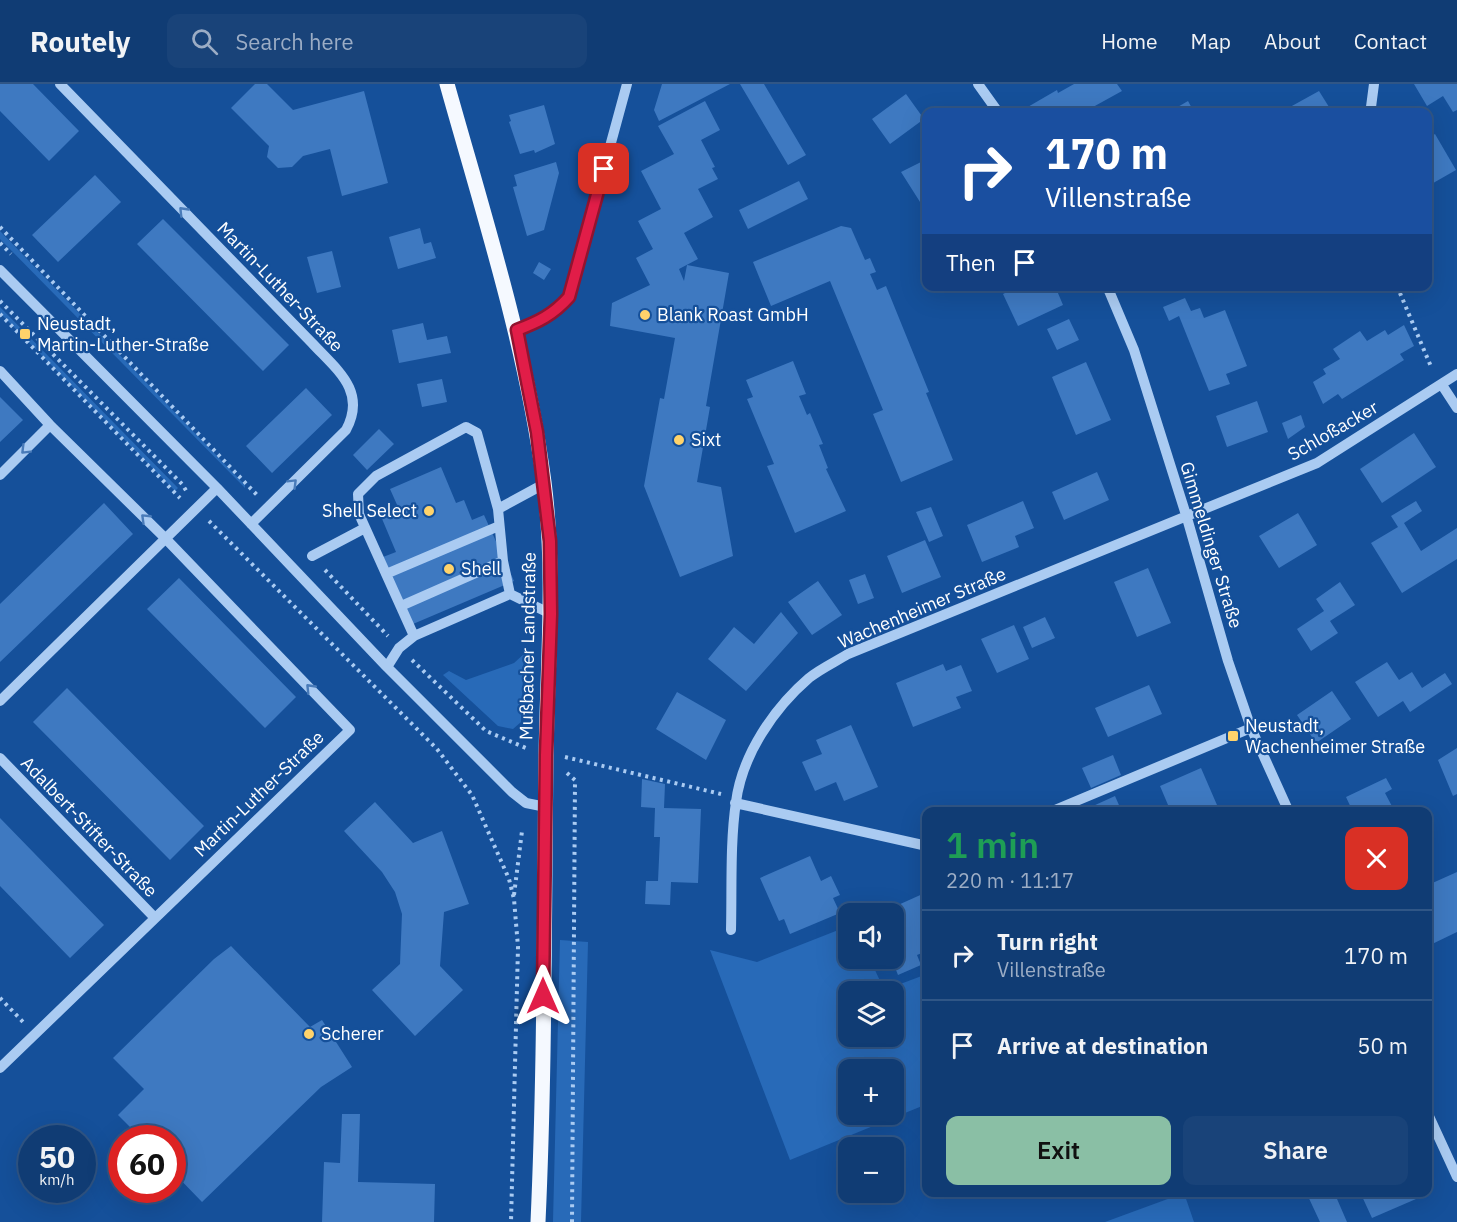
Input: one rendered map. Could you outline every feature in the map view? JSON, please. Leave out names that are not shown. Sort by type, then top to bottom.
[{"type":"main road","name":"Mußbacher Landstraße","points":[[447,84],[517,330],[529,386],[550,541],[551,614],[546,755],[543,1125],[538,1222]]},
{"type":"street","name":"Martin-Luther-Straße","points":[[60,84],[312,343],[342,376],[352,393],[354,406],[352,419],[345,430],[251,524]]},
{"type":"street","points":[[517,330],[544,319],[558,310],[569,297],[627,84]]},
{"type":"street","points":[[978,84],[995,108]]},
{"type":"street","points":[[1371,107],[1374,84]]},
{"type":"street","points":[[0,270],[218,488],[387,667],[512,792],[526,803],[546,807]]},
{"type":"street","name":"Gimmeldinger Straße","points":[[1109,291],[1134,350],[1187,518],[1228,661],[1251,728],[1287,807]]},
{"type":"street","name":"Martin-Luther-Straße","points":[[0,371],[50,425],[165,538],[350,730],[0,1068]]},
{"type":"street","name":"Schloßacker","points":[[1187,518],[1317,463],[1457,374]]},
{"type":"street","points":[[1442,385],[1457,408]]},
{"type":"street","points":[[0,475],[50,425]]},
{"type":"street","points":[[414,636],[359,514],[358,494],[376,477],[466,427],[477,433],[498,508],[503,561],[510,594]]},
{"type":"street","points":[[498,508],[544,484]]},
{"type":"street","points":[[0,701],[218,488]]},
{"type":"street","name":"Wachenheimer Straße","points":[[731,930],[736,800],[753,750],[765,729],[790,696],[811,677],[838,660],[1187,518]]},
{"type":"street","points":[[386,574],[499,526]]},
{"type":"street","points":[[312,556],[365,528]]},
{"type":"street","points":[[401,606],[503,561]]},
{"type":"street","points":[[387,667],[399,648],[414,636],[510,594],[551,614]]},
{"type":"street","points":[[1062,807],[1251,728]]},
{"type":"street","name":"Adalbert-Stifter-Straße","points":[[0,758],[155,918]]},
{"type":"street","points":[[736,800],[922,845]]},
{"type":"street","points":[[1432,1120],[1452,1152],[1457,1177]]},
{"type":"path","points":[[0,227],[255,491],[264,512]]},
{"type":"path","points":[[1399,291],[1430,366],[1442,385]]},
{"type":"path","points":[[0,301],[182,484],[196,508]]},
{"type":"path","points":[[0,314],[176,496],[196,508],[438,748],[472,795],[509,879],[514,899],[518,947],[511,1222]]},
{"type":"path","points":[[546,755],[570,757],[736,800]]},
{"type":"path","points":[[546,755],[575,780],[572,1222]]},
{"type":"path","points":[[0,998],[35,1034]]},
{"type":"shaded area","points":[[0,231],[245,485],[245,488],[0,239]]},
{"type":"shaded area","points":[[0,307],[178,488],[175,491],[0,313]]},
{"type":"shaded area","points":[[524,654],[521,722],[513,729],[498,726],[443,675],[449,671],[466,680],[514,663]]},
{"type":"shaded area","points":[[838,930],[838,969],[875,969],[880,981],[838,981],[838,1047],[904,1047],[904,983],[922,976],[922,1106],[904,1113],[904,1059],[838,1059],[838,1125],[876,1125],[846,1137],[838,1137],[838,1140],[790,1160],[710,950],[757,962]]},
{"type":"shaded area","points":[[560,940],[588,942],[581,1222],[553,1222]]},
{"type":"shaded area","points":[[1173,1197],[1185,1197],[1194,1222],[1105,1222]]},
{"type":"building","points":[[0,84],[33,84],[79,131],[49,161],[0,111]]},
{"type":"building","points":[[255,84],[267,84],[293,110],[364,91],[388,183],[342,196],[330,149],[303,156],[292,167],[278,168],[267,157],[269,146],[231,108]]},
{"type":"building","points":[[662,84],[730,84],[659,121],[654,110]]},
{"type":"building","points":[[740,84],[764,84],[806,155],[788,165]]},
{"type":"building","points":[[1074,84],[1117,84],[1122,91],[1091,108],[1026,108],[1057,90],[1058,93]]},
{"type":"building","points":[[1414,84],[1457,84],[1457,110],[1453,112],[1443,96],[1427,106]]},
{"type":"building","points":[[1319,91],[1329,107],[1327,108],[1288,108]]},
{"type":"building","points":[[906,94],[922,116],[922,120],[890,144],[872,119]]},
{"type":"building","points":[[705,101],[720,130],[701,140],[715,167],[712,168],[718,179],[698,189],[713,217],[684,233],[698,259],[679,269],[684,281],[687,265],[729,273],[706,406],[710,407],[697,482],[721,487],[733,556],[680,577],[644,486],[660,398],[664,399],[675,338],[610,326],[612,303],[650,285],[636,258],[653,249],[638,221],[661,209],[641,171],[674,154],[658,126]]},
{"type":"building","points":[[1188,101],[1192,108],[1176,108]]},
{"type":"building","points":[[544,105],[555,144],[535,153],[534,150],[520,154],[509,122],[511,121],[509,115]]},
{"type":"building","points":[[1435,134],[1456,170],[1432,184],[1432,136]]},
{"type":"building","points":[[556,162],[559,173],[544,230],[527,236],[513,187],[517,186],[514,175]]},
{"type":"building","points":[[922,162],[922,205],[901,172]]},
{"type":"building","points":[[95,175],[121,202],[58,262],[32,235]]},
{"type":"building","points":[[799,181],[808,199],[748,229],[739,210]]},
{"type":"building","points":[[163,219],[289,345],[263,371],[137,244]]},
{"type":"building","points":[[841,226],[851,228],[865,260],[870,258],[876,272],[870,274],[877,290],[886,286],[929,392],[926,393],[953,460],[901,482],[873,414],[883,410],[830,281],[771,306],[753,262]]},
{"type":"building","points":[[420,228],[424,244],[431,242],[436,258],[398,269],[389,237]]},
{"type":"building","points":[[332,251],[341,287],[317,293],[307,257]]},
{"type":"building","points":[[539,262],[551,269],[544,280],[533,273]]},
{"type":"building","points":[[1009,291],[1057,291],[1063,305],[1018,326],[1003,294]]},
{"type":"building","points":[[1185,298],[1191,311],[1200,308],[1204,318],[1225,310],[1247,366],[1226,374],[1230,384],[1209,391],[1179,316],[1169,321],[1163,307]]},
{"type":"building","points":[[1069,319],[1079,340],[1057,350],[1047,329]]},
{"type":"building","points":[[423,323],[427,340],[447,336],[451,353],[399,363],[392,330]]},
{"type":"building","points":[[1404,325],[1414,346],[1400,354],[1404,360],[1342,399],[1338,394],[1323,404],[1313,382],[1326,374],[1323,369],[1340,359],[1333,349],[1360,331],[1367,341],[1385,330],[1388,335]]},
{"type":"building","points":[[793,361],[806,394],[799,396],[807,415],[810,413],[823,444],[819,445],[828,468],[826,469],[846,511],[795,533],[767,466],[774,464],[747,399],[753,397],[746,380]]},
{"type":"building","points":[[1086,362],[1111,420],[1076,435],[1052,377]]},
{"type":"building","points":[[442,379],[447,402],[422,407],[417,384]]},
{"type":"building","points":[[306,388],[332,415],[272,473],[246,446]]},
{"type":"building","points":[[0,397],[23,420],[0,442]]},
{"type":"building","points":[[1257,401],[1268,432],[1227,447],[1216,416]]},
{"type":"building","points":[[1301,415],[1305,427],[1288,439],[1282,423]]},
{"type":"building","points":[[379,429],[394,444],[367,470],[353,455]]},
{"type":"building","points":[[1414,433],[1436,467],[1382,503],[1360,469]]},
{"type":"building","name":"Shell","points":[[441,467],[456,503],[464,500],[472,520],[484,515],[514,581],[413,624],[383,557],[396,552],[380,514],[398,507],[390,489]]},
{"type":"building","points":[[1097,472],[1109,500],[1064,520],[1052,492]]},
{"type":"building","points":[[1023,501],[1034,528],[1015,536],[1019,547],[982,562],[967,525]]},
{"type":"building","points":[[1416,501],[1422,511],[1404,523],[1421,551],[1457,528],[1457,559],[1402,593],[1371,543],[1398,527],[1391,516]]},
{"type":"building","points":[[104,503],[133,534],[0,662],[0,604]]},
{"type":"building","points":[[931,507],[943,536],[929,542],[916,512]]},
{"type":"building","points":[[1298,513],[1317,545],[1279,568],[1259,536]]},
{"type":"building","points":[[925,540],[941,577],[902,593],[887,556]]},
{"type":"building","points":[[1148,568],[1171,623],[1137,637],[1114,582]]},
{"type":"building","points":[[865,574],[874,598],[858,604],[849,580]]},
{"type":"building","points":[[179,578],[296,697],[265,728],[147,609]]},
{"type":"building","points":[[818,581],[842,615],[812,635],[788,602]]},
{"type":"building","points":[[1340,582],[1355,605],[1330,621],[1338,633],[1311,651],[1297,629],[1324,611],[1316,599]]},
{"type":"building","points":[[781,612],[798,633],[746,691],[708,659],[734,627],[754,644]]},
{"type":"building","points":[[1045,617],[1055,638],[1032,648],[1023,627]]},
{"type":"building","points":[[1014,625],[1029,659],[997,673],[981,639]]},
{"type":"building","points":[[1387,662],[1399,680],[1412,672],[1422,688],[1445,673],[1452,684],[1410,712],[1403,701],[1378,717],[1355,682]]},
{"type":"building","points":[[943,664],[946,671],[961,665],[972,691],[956,697],[961,708],[913,727],[896,683]]},
{"type":"building","points":[[1149,685],[1162,714],[1108,737],[1095,708]]},
{"type":"building","points":[[67,688],[204,826],[170,860],[33,722]]},
{"type":"building","points":[[1332,691],[1351,719],[1316,743],[1297,715]]},
{"type":"building","points":[[677,692],[726,720],[706,760],[656,729]]},
{"type":"building","points":[[851,725],[878,787],[844,801],[836,782],[815,791],[802,762],[822,754],[816,740]]},
{"type":"building","points":[[1457,748],[1457,794],[1453,796],[1438,760]]},
{"type":"building","points":[[1113,755],[1121,775],[1091,788],[1082,768]]},
{"type":"building","points":[[1201,768],[1218,807],[1169,807],[1160,786]]},
{"type":"building","points":[[1386,778],[1392,789],[1385,793],[1392,807],[1351,807],[1346,797]]},
{"type":"building","points":[[642,779],[665,784],[664,808],[701,809],[698,883],[671,882],[670,905],[645,904],[646,881],[658,881],[660,837],[654,837],[655,808],[641,807]]},
{"type":"building","points":[[1115,796],[1120,807],[1094,807]]},
{"type":"building","points":[[375,802],[413,843],[442,831],[469,904],[444,912],[440,966],[463,990],[415,1036],[372,990],[400,964],[402,914],[395,892],[382,872],[344,831]]},
{"type":"building","points":[[0,818],[104,925],[70,958],[0,886]]},
{"type":"building","points":[[810,856],[821,881],[831,876],[840,895],[833,898],[838,914],[790,934],[784,919],[779,921],[760,878]]},
{"type":"building","points":[[1457,872],[1457,932],[1432,944],[1432,883]]},
{"type":"building","points":[[922,894],[922,953],[917,955],[921,965],[898,975],[896,969],[904,969],[902,903]]},
{"type":"building","points":[[231,946],[310,1027],[322,1020],[352,1067],[321,1087],[202,1202],[186,1185],[186,1125],[128,1125],[118,1115],[144,1089],[113,1058],[214,959]]},
{"type":"building","points":[[342,1114],[360,1114],[358,1182],[435,1184],[434,1222],[322,1222],[324,1162],[340,1163]]},
{"type":"building","points":[[1308,1197],[1336,1197],[1347,1222],[1320,1222]]},
{"type":"building","points":[[1362,1197],[1415,1197],[1416,1199],[1372,1218]]},
{"type":"place","name":"Blank Roast GmbH","points":[[645,315]]},
{"type":"place","name":"Neustadt, Martin-Luther-Straße","points":[[25,334]]},
{"type":"place","name":"Sixt","points":[[679,440]]},
{"type":"place","name":"Shell Select","points":[[429,511]]},
{"type":"place","name":"Shell","points":[[449,569]]},
{"type":"place","name":"Neustadt, Wachenheimer Straße","points":[[1233,736]]},
{"type":"place","name":"Scherer","points":[[309,1034]]},
{"type":"route","points":[[543,996],[546,755],[551,614],[550,541],[537,432],[517,330],[544,319],[558,310],[569,297],[604,169]]}]
